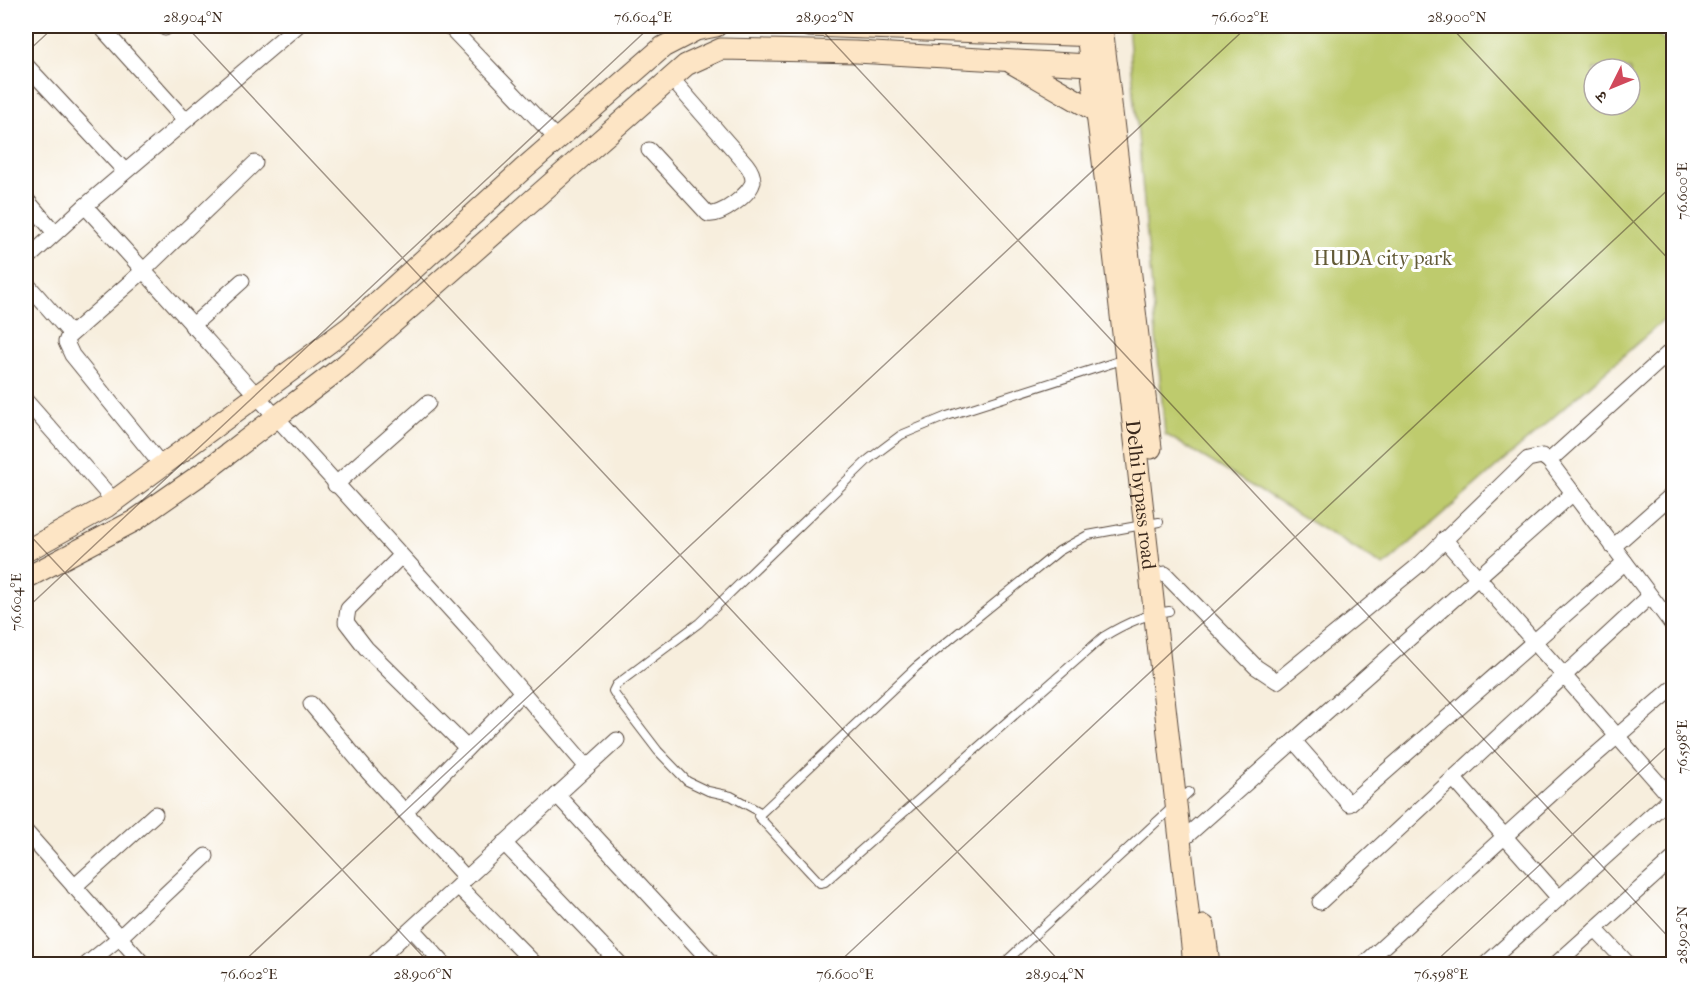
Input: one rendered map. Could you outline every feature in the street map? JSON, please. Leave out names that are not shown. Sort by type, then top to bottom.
[{"type":"main road","points":[[26,551],[114,501],[350,327],[557,139],[663,47],[696,30],[716,26]]},
{"type":"main road","points":[[809,26],[1095,31]]},
{"type":"main road","name":"Delhi bypass road","points":[[1095,31],[1183,797],[1194,964]]},
{"type":"main road","points":[[26,578],[134,521],[346,364],[686,65],[721,50],[856,52],[1099,65]]},
{"type":"main road","points":[[1006,60],[1097,112]]},
{"type":"main road","name":"Delhi bypass road","points":[[1099,65],[1097,112],[1133,356]]},
{"type":"main road","name":"Delhi bypass road","points":[[1152,523],[1165,574],[1162,612]]},
{"type":"main road","name":"Delhi bypass road","points":[[1187,835],[1209,964]]},
{"type":"street","points":[[100,26],[184,119]]},
{"type":"street","points":[[26,260],[124,170],[297,26]]},
{"type":"street","points":[[449,26],[557,139]]},
{"type":"street","points":[[26,66],[124,170]]},
{"type":"street","points":[[649,150],[708,214],[717,214],[748,191],[752,185],[751,172],[746,164],[672,78]]},
{"type":"street","points":[[163,467],[66,345],[71,334],[143,271],[255,163]]},
{"type":"street","points":[[26,200],[55,233]]},
{"type":"street","points":[[85,206],[401,556],[587,767]]},
{"type":"street","points":[[192,326],[242,281]]},
{"type":"street","points":[[26,283],[71,334]]},
{"type":"street","points":[[1549,461],[1674,348]]},
{"type":"street","points":[[26,401],[114,501]]},
{"type":"street","points":[[335,485],[428,403]]},
{"type":"street","points":[[1165,574],[1256,667],[1277,681],[1419,565],[1528,459],[1542,456],[1549,461],[1672,622]]},
{"type":"street","points":[[1187,835],[1573,493]]},
{"type":"street","points":[[1613,547],[1674,493]]},
{"type":"street","points":[[1444,539],[1615,737],[1672,798],[1486,964]]},
{"type":"street","points":[[401,556],[348,609],[345,622],[366,648],[467,748]]},
{"type":"street","points":[[1294,741],[1349,804],[1625,562]]},
{"type":"street","points":[[1320,902],[1650,596]]},
{"type":"street","points":[[1364,964],[1615,737],[1674,687]]},
{"type":"street","points":[[405,812],[522,692]]},
{"type":"street","points":[[311,704],[535,964]]},
{"type":"street","points":[[372,964],[617,740]]},
{"type":"street","points":[[1453,778],[1559,898]]},
{"type":"street","points":[[556,795],[713,964]]},
{"type":"street","points":[[74,887],[155,814]]},
{"type":"street","points":[[26,832],[143,964]]},
{"type":"street","points":[[504,843],[620,964]]},
{"type":"street","points":[[87,964],[119,938],[206,856]]},
{"type":"street","points":[[1556,964],[1674,858]]},
{"type":"street","points":[[412,929],[444,964]]},
{"type":"street","points":[[1595,929],[1628,964]]},
{"type":"lane","points":[[760,812],[731,796],[708,791],[687,781],[658,751],[616,696],[613,691],[616,685],[699,623],[869,459],[900,435],[946,416],[1133,356]]},
{"type":"lane","points":[[1152,523],[1088,536],[1059,551],[916,667],[760,812],[758,816],[762,824],[820,883],[825,882],[1103,637],[1122,624],[1162,612]]},
{"type":"lane","points":[[1003,964],[1183,797]]},
{"type":"green space","name":"HUDA city park","points":[[1128,26],[1651,26],[1673,51],[1673,312],[1384,566],[1165,434]]}]
